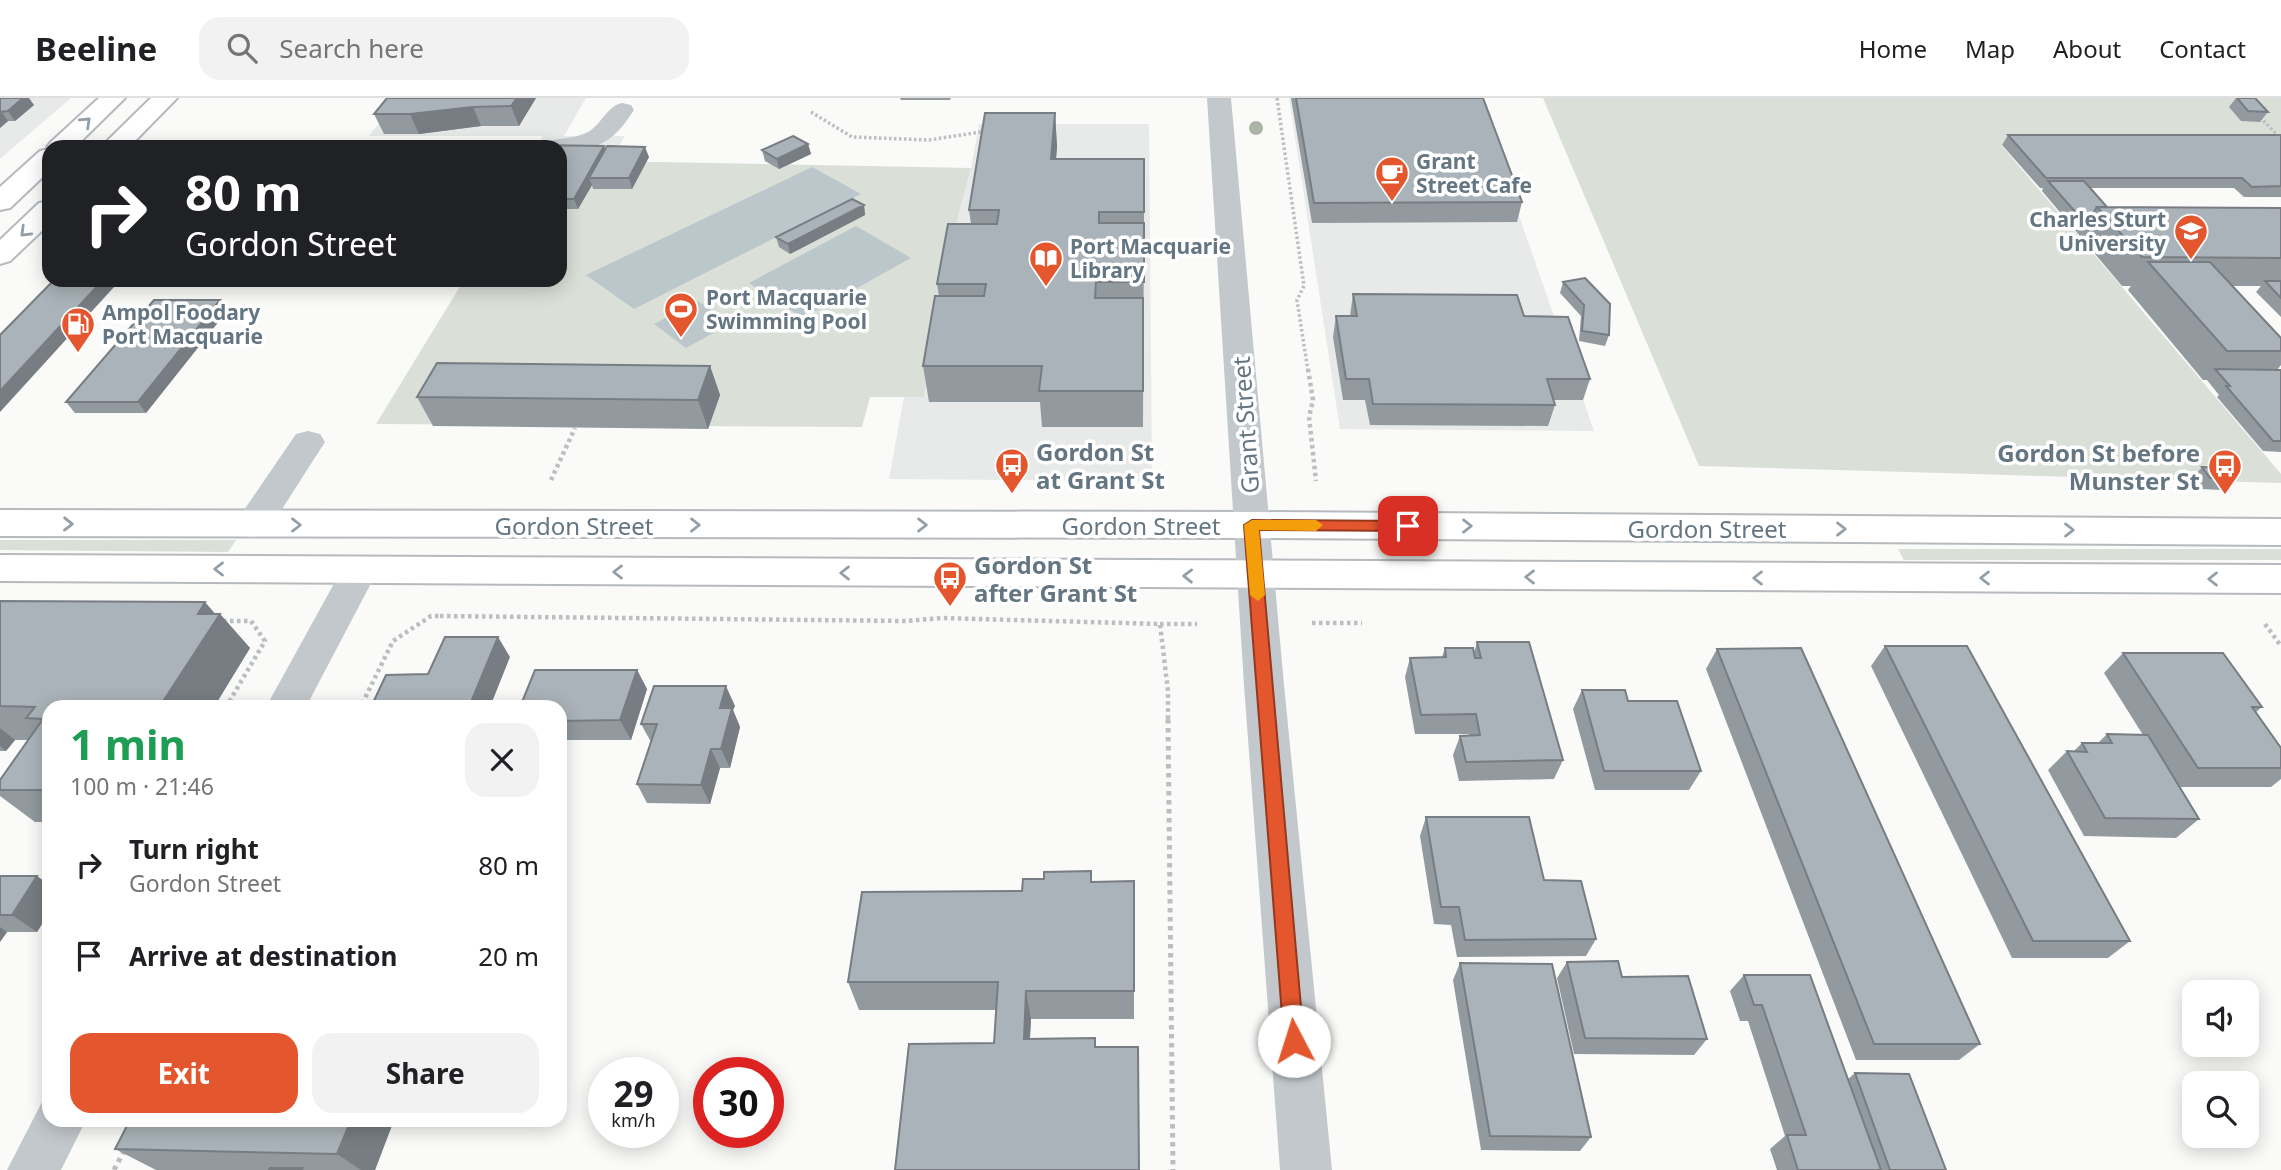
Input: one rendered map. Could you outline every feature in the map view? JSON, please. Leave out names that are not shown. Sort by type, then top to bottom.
[{"type":"main road","points":[[68,140],[113,98]]},
{"type":"main road","points":[[121,140],[165,98]]},
{"type":"main road","points":[[0,202],[42,163]]},
{"type":"main road","points":[[0,256],[42,216]]},
{"type":"main road","name":"Gordon Street","points":[[0,523],[1252,525],[2281,532]]},
{"type":"main road","name":"Gordon Street","points":[[0,568],[2281,579]]},
{"type":"street","name":"Grant Street","points":[[1219,98],[1306,1170]]},
{"type":"street","points":[[567,145],[597,140],[609,131],[622,110]]},
{"type":"street","points":[[253,525],[308,442]]},
{"type":"street","points":[[290,700],[360,570]]},
{"type":"street","points":[[33,1170],[56,1127]]},
{"type":"path","points":[[1277,98],[1304,286],[1297,300],[1313,400],[1309,417],[1317,481]]},
{"type":"path","points":[[2255,111],[2281,139]]},
{"type":"path","points":[[811,112],[852,137],[929,140],[988,131]]},
{"type":"path","points":[[551,480],[575,428]]},
{"type":"path","points":[[440,616],[445,606]]},
{"type":"path","points":[[364,700],[393,641],[432,616],[906,621],[950,616],[978,620],[1197,624]]},
{"type":"path","points":[[210,621],[251,621],[265,641],[230,700]]},
{"type":"path","points":[[1312,623],[1362,623]]},
{"type":"path","points":[[1160,624],[1168,691],[1174,1170]]},
{"type":"path","points":[[2265,624],[2281,646]]},
{"type":"path","points":[[114,1170],[129,1140]]},
{"type":"shaded area","points":[[0,98],[71,98],[0,159]]},
{"type":"shaded area","points":[[399,98],[586,98],[564,136],[625,136],[581,212],[567,169],[567,140],[541,140],[543,136],[369,136]]},
{"type":"shaded area","points":[[1289,98],[1478,98],[1594,431],[1340,429]]},
{"type":"shaded area","points":[[1543,98],[2281,98],[2281,146],[2001,145],[2281,474],[2281,483],[1699,466]]},
{"type":"shaded area","points":[[979,124],[1149,124],[1152,481],[889,479],[904,397],[924,397],[946,262],[971,168]]},
{"type":"shaded area","name":"Port Macquarie Swimming Pool","points":[[603,161],[971,168],[946,262],[924,397],[870,397],[862,427],[376,424],[460,287],[567,287],[567,182]]},
{"type":"shaded area","points":[[812,167],[861,194],[634,309],[586,275]]},
{"type":"shaded area","points":[[856,226],[911,258],[803,318],[749,283]]},
{"type":"shaded area","points":[[698,301],[730,324],[686,348],[654,324]]},
{"type":"shaded area","points":[[0,540],[236,540],[228,552],[0,550]]},
{"type":"shaded area","points":[[1898,549],[2281,549],[2281,560],[1904,560]]},
{"type":"building","points":[[0,98],[23,98],[8,111],[0,112]]},
{"type":"building","points":[[387,98],[517,98],[511,106],[374,114]]},
{"type":"building","points":[[1296,98],[1483,98],[1522,202],[1314,203]]},
{"type":"building","points":[[2237,98],[2255,98],[2268,112],[2248,111]]},
{"type":"building","name":"Port Macquarie Library","points":[[985,113],[1055,113],[1051,159],[1144,159],[1144,212],[1099,212],[1099,223],[1144,223],[1144,282],[1096,282],[1095,298],[1143,298],[1143,391],[1039,391],[1042,366],[923,366],[935,296],[984,296],[986,284],[937,284],[948,224],[997,224],[999,210],[969,210]]},
{"type":"building","points":[[2008,135],[2281,135],[2281,186],[2252,187],[2242,178],[2046,178]]},
{"type":"building","points":[[793,136],[808,144],[777,159],[762,150]]},
{"type":"building","points":[[567,145],[604,146],[574,199],[567,199]]},
{"type":"building","points":[[607,146],[645,147],[629,178],[589,178]]},
{"type":"building","points":[[2048,181],[2084,181],[2107,207],[2097,207],[2086,224]]},
{"type":"building","points":[[852,199],[864,205],[788,244],[776,237]]},
{"type":"building","points":[[2097,207],[2281,208],[2281,258],[2142,257]]},
{"type":"building","points":[[2148,262],[2210,262],[2281,338],[2281,351],[2227,351]]},
{"type":"building","points":[[1585,278],[1610,304],[1609,335],[1582,331],[1584,305],[1563,282]]},
{"type":"building","points":[[2265,281],[2281,281],[2281,298]]},
{"type":"building","points":[[47,287],[97,287],[0,391],[0,335]]},
{"type":"building","points":[[1353,294],[1517,295],[1524,316],[1568,317],[1590,379],[1547,379],[1555,405],[1373,404],[1369,379],[1346,379],[1336,316],[1357,316]]},
{"type":"building","points":[[154,300],[220,300],[138,402],[66,402]]},
{"type":"building","points":[[437,363],[710,366],[698,400],[417,397]]},
{"type":"building","points":[[2215,369],[2281,370],[2281,441],[2273,441]]},
{"type":"building","points":[[2202,467],[2224,468],[2232,479],[2210,478]]},
{"type":"building","points":[[0,601],[205,602],[198,614],[220,614],[164,700],[42,700],[42,719],[26,718],[35,707],[0,706]]},
{"type":"building","points":[[445,637],[498,637],[472,700],[374,700],[386,675],[428,674]]},
{"type":"building","points":[[1477,642],[1529,642],[1563,760],[1466,762],[1460,736],[1480,735],[1476,714],[1421,715],[1410,658],[1446,657],[1445,648],[1473,648],[1475,658],[1481,658]]},
{"type":"building","points":[[1885,646],[1967,646],[2130,941],[2033,941]]},
{"type":"building","points":[[1801,648],[1980,1044],[1874,1044],[1717,649]]},
{"type":"building","points":[[2123,653],[2223,653],[2262,707],[2252,707],[2281,748],[2281,768],[2198,768]]},
{"type":"building","points":[[535,670],[637,670],[620,720],[567,721],[567,700],[523,700]]},
{"type":"building","points":[[654,686],[726,686],[720,708],[732,708],[721,749],[711,749],[701,785],[637,784],[657,724],[641,724]]},
{"type":"building","points":[[1582,690],[1625,690],[1628,701],[1677,701],[1701,771],[1604,771]]},
{"type":"building","points":[[42,720],[42,790],[0,790],[0,780]]},
{"type":"building","points":[[2107,734],[2148,735],[2199,819],[2105,818],[2067,751],[2087,752],[2082,743],[2112,743]]},
{"type":"building","points":[[1426,817],[1529,817],[1544,880],[1581,881],[1596,939],[1465,940],[1459,907],[1441,907]]},
{"type":"building","points":[[1091,871],[1091,882],[1134,881],[1134,991],[1026,991],[1024,1039],[1095,1038],[1095,1047],[1138,1047],[1139,1170],[895,1170],[909,1044],[994,1043],[998,982],[848,982],[862,892],[1022,891],[1023,879],[1044,879],[1044,872]]},
{"type":"building","points":[[0,876],[37,876],[12,915],[0,915]]},
{"type":"building","points":[[1618,961],[1622,977],[1688,976],[1707,1039],[1585,1038],[1567,962]]},
{"type":"building","points":[[1460,963],[1552,964],[1591,1137],[1490,1136]]},
{"type":"building","points":[[1744,975],[1810,975],[1881,1170],[1798,1170],[1787,1135],[1806,1135],[1762,1005],[1754,1005]]},
{"type":"building","points":[[1855,1073],[1909,1074],[1946,1170],[1890,1170]]},
{"type":"building","points":[[126,1127],[348,1127],[337,1154],[115,1149]]},
{"type":"building","points":[[270,1168],[303,1168],[269,1170]]},
{"type":"slow traffic","points":[[1258,595],[1252,525],[1316,525]]},
{"type":"place","name":"Grant Street Cafe","points":[[1392,203]]},
{"type":"place","name":"Charles Sturt University","points":[[2191,261]]},
{"type":"place","name":"Port Macquarie Library","points":[[1046,288]]},
{"type":"place","name":"Port Macquarie Swimming Pool","points":[[681,339]]},
{"type":"place","name":"Ampol Foodary Port Macquarie","points":[[78,354]]},
{"type":"place","name":"Gordon St at Grant St","points":[[1012,495]]},
{"type":"place","name":"Gordon St before Munster St","points":[[2225,496]]},
{"type":"place","name":"Gordon St after Grant St","points":[[950,608]]},
{"type":"route","points":[[1294,1041],[1252,525],[1408,526]]}]
